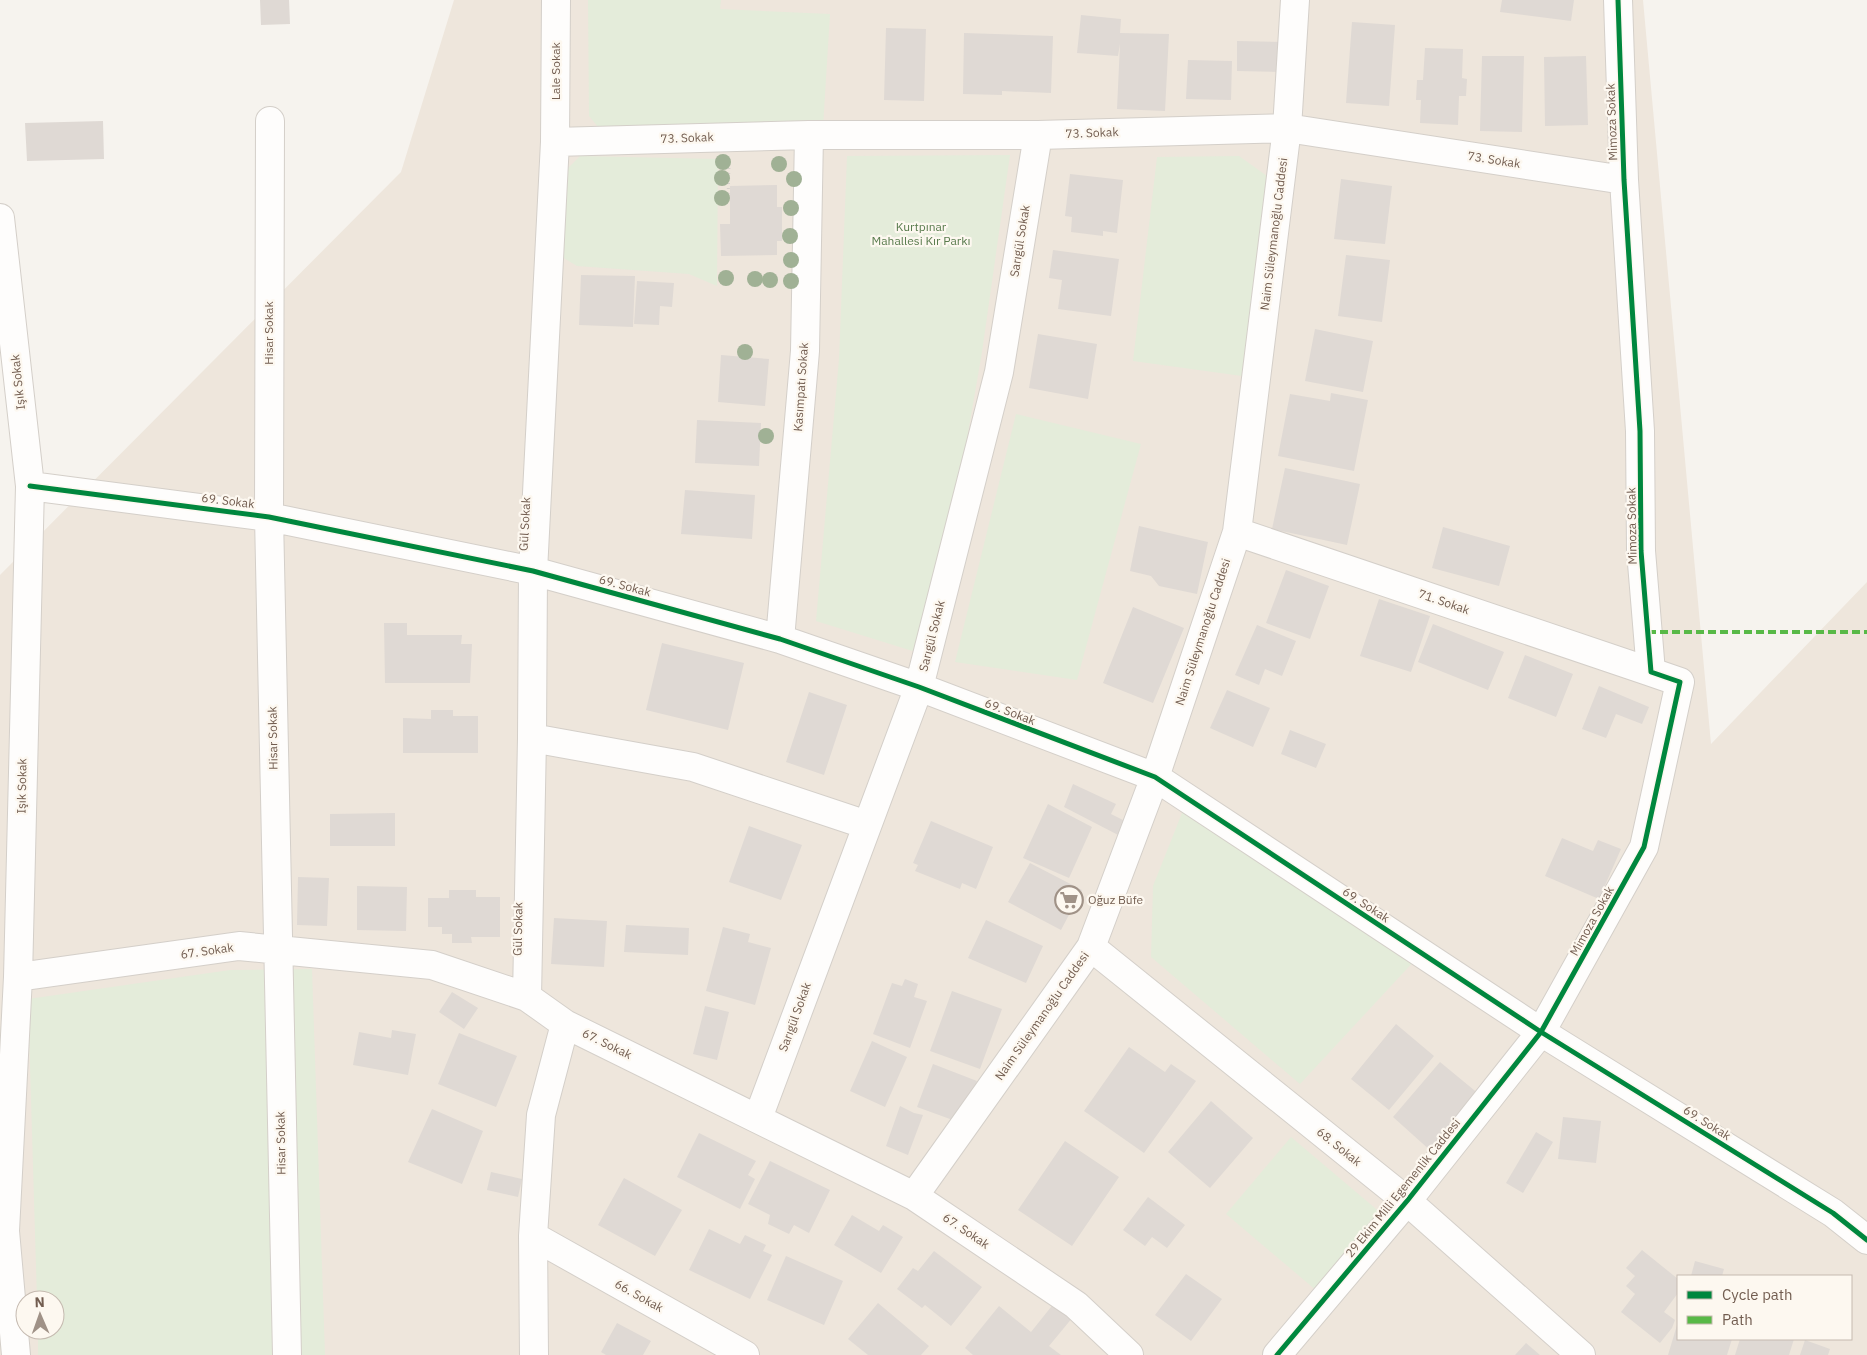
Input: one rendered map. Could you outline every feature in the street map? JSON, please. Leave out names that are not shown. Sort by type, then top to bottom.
[{"type":"street","name":"Lale Sokak","points":[[556,0],[556,142]]},
{"type":"street","name":"Naim Süleymanoğlu Caddesi","points":[[914,1196],[1091,947],[1155,777],[1237,532],[1287,128],[1295,0]]},
{"type":"street","name":"Mimoza Sokak","points":[[1541,1032],[1644,848],[1680,682],[1651,672],[1641,550],[1640,431],[1624,180],[1618,0]]},
{"type":"street","name":"Hisar Sokak","points":[[270,121],[269,516],[286,1355]]},
{"type":"street","name":"73. Sokak","points":[[556,142],[809,135],[1038,134],[1287,128],[1624,180]]},
{"type":"street","name":"Sarıgül Sokak","points":[[758,1118],[919,687],[999,372],[1038,134]]},
{"type":"street","name":"Kasımpatı Sokak","points":[[780,639],[805,351],[809,135]]},
{"type":"street","name":"Gül Sokak","points":[[527,998],[532,738],[532,571],[556,142]]},
{"type":"street","name":"Işık Sokak","points":[[0,218],[30,486],[18,977],[3,1227],[16,1355]]},
{"type":"street","name":"69. Sokak","points":[[30,486],[269,516],[532,571],[780,639],[919,687],[1155,777],[1541,1032],[1833,1214],[1867,1240]]},
{"type":"street","name":"71. Sokak","points":[[1237,532],[1651,672]]},
{"type":"street","points":[[532,738],[693,766],[867,825]]},
{"type":"street","name":"67. Sokak","points":[[18,977],[239,946],[432,965],[527,998],[565,1024],[914,1196],[1076,1305],[1129,1355]]},
{"type":"street","name":"68. Sokak","points":[[1091,947],[1407,1201],[1581,1355]]},
{"type":"street","points":[[534,1355],[533,1236],[541,1115],[565,1024]]},
{"type":"street","name":"29 Ekim Milli Egemenlik Caddesi","points":[[1278,1355],[1407,1201],[1541,1032]]},
{"type":"street","name":"66. Sokak","points":[[533,1236],[745,1355]]},
{"type":"shaded area","points":[[454,0],[1643,0],[1711,744],[1867,582],[1867,1355],[0,1355],[0,575],[401,172]]},
{"type":"green space","points":[[588,0],[721,0],[720,9],[830,14],[823,127],[604,134],[589,116]]},
{"type":"green space","name":"Kurtpınar Mahallesi Kır Parkı","points":[[1010,155],[982,352],[955,508],[919,653],[816,621],[839,359],[847,156]]},
{"type":"green space","points":[[580,156],[718,159],[717,286],[689,274],[577,266],[557,254],[566,170]]},
{"type":"green space","points":[[1239,156],[1267,176],[1242,376],[1133,361],[1157,157]]},
{"type":"green space","points":[[1016,414],[1141,444],[1077,680],[955,662]]},
{"type":"green space","points":[[1184,808],[1417,958],[1300,1084],[1151,957],[1153,886]]},
{"type":"green space","points":[[312,969],[325,1355],[38,1355],[38,1340],[65,1340],[65,1290],[37,1290],[28,999],[230,970]]},
{"type":"green space","points":[[1291,1137],[1382,1214],[1317,1291],[1226,1214]]},
{"type":"building","points":[[260,0],[289,0],[290,24],[261,25]]},
{"type":"building","points":[[1502,0],[1574,0],[1571,21],[1500,12]]},
{"type":"building","points":[[1081,15],[1121,19],[1120,33],[1169,34],[1165,111],[1117,109],[1120,44],[1118,56],[1077,53]]},
{"type":"building","points":[[1352,22],[1395,25],[1389,106],[1346,103]]},
{"type":"building","points":[[886,28],[926,29],[924,101],[884,100]]},
{"type":"building","points":[[964,33],[1053,36],[1051,93],[1002,91],[1002,95],[963,94]]},
{"type":"building","points":[[1237,41],[1284,42],[1283,72],[1237,71]]},
{"type":"building","points":[[1425,48],[1463,49],[1462,78],[1467,79],[1466,96],[1459,96],[1458,125],[1420,123],[1421,100],[1416,100],[1417,80],[1423,80]]},
{"type":"building","points":[[1482,56],[1524,56],[1522,132],[1480,131]]},
{"type":"building","points":[[1586,56],[1588,125],[1545,126],[1544,57]]},
{"type":"building","points":[[1188,60],[1232,61],[1231,100],[1186,99]]},
{"type":"building","points":[[103,121],[104,159],[27,161],[25,123]]},
{"type":"building","points":[[1070,174],[1123,180],[1117,233],[1103,231],[1103,236],[1071,232],[1072,217],[1065,216]]},
{"type":"building","points":[[1341,179],[1392,186],[1385,244],[1334,239]]},
{"type":"building","points":[[777,185],[777,207],[782,207],[782,241],[777,241],[777,255],[721,256],[720,224],[730,224],[730,186]]},
{"type":"building","points":[[1053,250],[1119,259],[1111,316],[1058,309],[1062,280],[1049,278]]},
{"type":"building","points":[[1346,255],[1390,260],[1382,322],[1338,316]]},
{"type":"building","points":[[581,275],[635,276],[633,327],[579,325]]},
{"type":"building","points":[[637,281],[674,283],[672,307],[660,306],[659,325],[634,324]]},
{"type":"building","points":[[1315,329],[1373,341],[1363,392],[1305,381]]},
{"type":"building","points":[[1038,334],[1097,344],[1088,399],[1029,388]]},
{"type":"building","points":[[721,355],[769,359],[765,406],[718,402]]},
{"type":"building","points":[[1331,393],[1368,400],[1354,471],[1278,456],[1290,394],[1330,401]]},
{"type":"building","points":[[697,420],[761,423],[759,466],[695,463]]},
{"type":"building","points":[[1285,468],[1360,484],[1347,545],[1272,529]]},
{"type":"building","points":[[685,490],[755,495],[752,539],[681,534]]},
{"type":"building","points":[[1139,526],[1208,542],[1197,594],[1159,586],[1151,576],[1130,571]]},
{"type":"building","points":[[1443,527],[1510,546],[1499,586],[1432,568]]},
{"type":"building","points":[[1286,570],[1329,586],[1310,639],[1266,623]]},
{"type":"building","points":[[1379,599],[1430,616],[1411,672],[1360,656]]},
{"type":"building","points":[[1133,607],[1184,628],[1153,703],[1103,683]]},
{"type":"building","points":[[384,623],[407,623],[407,635],[462,635],[461,644],[472,644],[470,683],[385,683]]},
{"type":"building","points":[[1433,624],[1504,652],[1488,690],[1418,662]]},
{"type":"building","points":[[1257,625],[1296,641],[1282,676],[1265,669],[1259,685],[1235,675]]},
{"type":"building","points":[[662,643],[744,663],[728,730],[646,710]]},
{"type":"building","points":[[1525,655],[1573,674],[1556,717],[1508,698]]},
{"type":"building","points":[[1599,686],[1649,707],[1642,724],[1616,714],[1606,738],[1582,729]]},
{"type":"building","points":[[1227,690],[1270,708],[1253,747],[1210,728]]},
{"type":"building","points":[[809,692],[847,705],[824,775],[786,762]]},
{"type":"building","points":[[431,710],[453,710],[453,716],[478,716],[478,753],[403,753],[403,718],[431,719]]},
{"type":"building","points":[[1290,730],[1326,744],[1316,768],[1281,754]]},
{"type":"building","points":[[1073,784],[1116,804],[1111,814],[1127,822],[1122,837],[1064,807]]},
{"type":"building","points":[[1048,804],[1092,827],[1069,878],[1023,858]]},
{"type":"building","points":[[395,813],[395,846],[330,846],[330,814]]},
{"type":"building","points":[[931,821],[993,847],[976,889],[962,883],[960,889],[915,871],[918,865],[913,863]]},
{"type":"building","points":[[749,826],[802,845],[781,900],[729,882]]},
{"type":"building","points":[[1562,838],[1593,851],[1598,840],[1621,849],[1599,899],[1545,876]]},
{"type":"building","points":[[1030,863],[1082,890],[1061,930],[1008,902]]},
{"type":"building","points":[[298,877],[329,878],[327,926],[297,925]]},
{"type":"building","points":[[357,886],[407,887],[406,931],[357,930]]},
{"type":"building","points":[[449,890],[476,890],[476,897],[500,897],[500,937],[471,937],[472,943],[452,943],[452,934],[442,934],[442,927],[428,927],[428,898],[449,898]]},
{"type":"building","points":[[554,918],[607,921],[604,967],[551,964]]},
{"type":"building","points":[[986,920],[1043,946],[1026,983],[968,958]]},
{"type":"building","points":[[626,925],[689,928],[688,955],[624,952]]},
{"type":"building","points":[[723,927],[750,934],[748,942],[771,948],[755,1005],[706,991]]},
{"type":"building","points":[[905,979],[918,984],[914,997],[927,1001],[910,1048],[873,1034],[892,983],[902,986]]},
{"type":"building","points":[[952,991],[1002,1009],[980,1069],[930,1051]]},
{"type":"building","points":[[452,992],[478,1008],[464,1029],[439,1012]]},
{"type":"building","points":[[705,1006],[729,1012],[717,1060],[693,1054]]},
{"type":"building","points":[[1396,1024],[1434,1056],[1389,1110],[1351,1079]]},
{"type":"building","points":[[392,1030],[416,1034],[408,1075],[353,1065],[359,1032],[391,1038]]},
{"type":"building","points":[[459,1033],[517,1056],[496,1107],[438,1084]]},
{"type":"building","points":[[872,1041],[907,1057],[885,1107],[850,1091]]},
{"type":"building","points":[[1129,1047],[1165,1072],[1171,1064],[1196,1081],[1144,1153],[1084,1111]]},
{"type":"building","points":[[1440,1062],[1480,1095],[1432,1152],[1393,1117]]},
{"type":"building","points":[[933,1064],[977,1081],[961,1123],[917,1107]]},
{"type":"building","points":[[1211,1101],[1253,1138],[1210,1188],[1168,1152]]},
{"type":"building","points":[[900,1106],[923,1115],[908,1155],[886,1146]]},
{"type":"building","points":[[432,1109],[483,1131],[462,1184],[408,1162]]},
{"type":"building","points":[[1563,1117],[1601,1121],[1596,1163],[1558,1159]]},
{"type":"building","points":[[1536,1132],[1553,1142],[1523,1193],[1506,1183]]},
{"type":"building","points":[[699,1133],[756,1161],[748,1175],[755,1179],[740,1209],[677,1177]]},
{"type":"building","points":[[1065,1141],[1119,1177],[1072,1246],[1018,1210]]},
{"type":"building","points":[[770,1161],[830,1190],[809,1233],[794,1225],[789,1234],[768,1224],[770,1215],[748,1204]]},
{"type":"building","points":[[491,1172],[522,1179],[518,1197],[487,1190]]},
{"type":"building","points":[[624,1178],[682,1210],[655,1256],[598,1225]]},
{"type":"building","points":[[1148,1197],[1185,1225],[1167,1248],[1152,1237],[1145,1246],[1123,1230]]},
{"type":"building","points":[[852,1215],[879,1231],[883,1225],[903,1237],[881,1273],[834,1245]]},
{"type":"building","points":[[709,1229],[740,1244],[745,1235],[766,1245],[763,1251],[772,1255],[750,1299],[689,1270]]},
{"type":"building","points":[[1642,1250],[1677,1278],[1677,1294],[1664,1312],[1675,1320],[1672,1328],[1660,1343],[1621,1312],[1635,1294],[1626,1286],[1635,1276],[1626,1268]]},
{"type":"building","points":[[934,1251],[982,1287],[951,1326],[925,1305],[922,1308],[897,1289],[913,1268],[918,1271]]},
{"type":"building","points":[[786,1256],[843,1281],[824,1325],[767,1300]]},
{"type":"building","points":[[1695,1261],[1724,1269],[1722,1275],[1691,1275]]},
{"type":"building","points":[[1186,1274],[1222,1299],[1191,1341],[1155,1315]]},
{"type":"building","points":[[1055,1302],[1073,1317],[1049,1346],[1061,1355],[973,1355],[965,1348],[999,1306],[1031,1332]]},
{"type":"building","points":[[878,1303],[929,1346],[921,1355],[868,1355],[848,1339]]},
{"type":"building","points":[[617,1323],[651,1341],[643,1355],[606,1355],[601,1352]]},
{"type":"building","points":[[1677,1325],[1677,1340],[1732,1340],[1727,1355],[1668,1355]]},
{"type":"building","points":[[1740,1340],[1794,1340],[1789,1355],[1735,1355]]},
{"type":"building","points":[[1805,1340],[1830,1349],[1828,1355],[1800,1355]]},
{"type":"building","points":[[1526,1343],[1540,1355],[1515,1355]]},
{"type":"marked path","points":[[1648,632],[1867,632]]},
{"type":"cycle path","points":[[1277,1355],[1407,1201],[1541,1032],[1644,847],[1680,682],[1651,672],[1641,551],[1640,431],[1624,180],[1618,0]]},
{"type":"cycle path","points":[[30,486],[269,517],[533,571],[780,639],[919,687],[1155,777],[1541,1032],[1833,1213],[1867,1240]]},
{"type":"place","name":"Oğuz Büfe","points":[[1069,900]]}]
